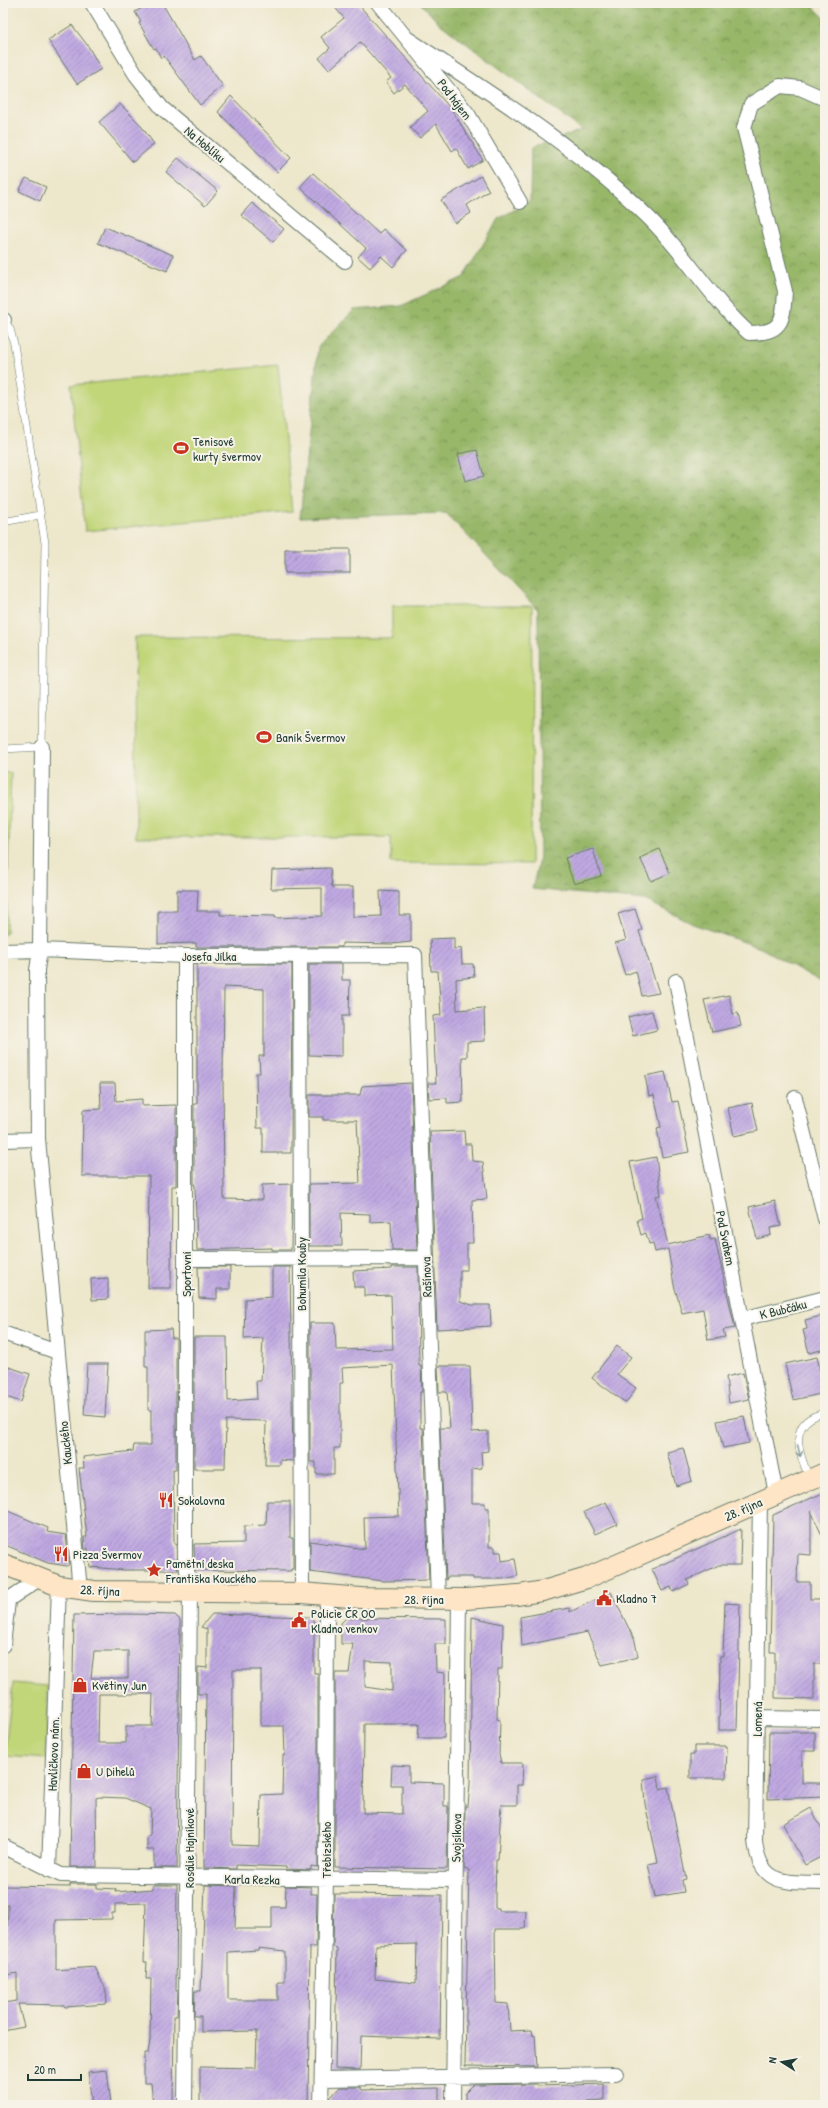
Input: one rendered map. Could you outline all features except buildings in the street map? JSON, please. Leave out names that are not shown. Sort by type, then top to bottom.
[{"type":"main road","name":"28. října","points":[[3,1564],[59,1586],[80,1590],[302,1593],[361,1598],[459,1599],[518,1596],[567,1584],[605,1570],[817,1476]]},
{"type":"street","name":"Na Hoblíku","points":[[92,3],[136,74],[162,108],[345,261]]},
{"type":"street","name":"Pod hájem","points":[[378,3],[468,114],[520,202]]},
{"type":"street","points":[[408,39],[544,129],[599,171],[669,238],[731,316],[749,333],[766,333],[778,325],[783,314],[785,291],[744,128],[751,104],[780,86],[800,88],[825,98]]},
{"type":"street","name":"Kauckého","points":[[42,747],[40,950],[37,970],[38,1139],[56,1352],[80,1590]]},
{"type":"street","name":"Josefa Jílka","points":[[3,951],[40,950],[185,956],[415,955]]},
{"type":"street","name":"Rašínova","points":[[415,955],[438,1599]]},
{"type":"street","name":"Sportovní","points":[[185,956],[185,1556],[190,1591]]},
{"type":"street","name":"Bohumila Kouby","points":[[300,956],[302,1593]]},
{"type":"street","name":"Pod Svahem","points":[[676,981],[742,1319],[768,1498]]},
{"type":"street","points":[[795,1098],[825,1219]]},
{"type":"street","points":[[3,1140],[38,1139]]},
{"type":"street","points":[[186,1259],[426,1258]]},
{"type":"street","name":"K Bubčáku","points":[[742,1319],[825,1298]]},
{"type":"street","points":[[4,1330],[56,1352]]},
{"type":"street","name":"Lomená","points":[[768,1498],[757,1718],[756,1853],[761,1867],[772,1877],[783,1882],[825,1883]]},
{"type":"street","points":[[3,1645],[5,1602],[39,1579]]},
{"type":"street","name":"Havlíčkovo nám.","points":[[49,1870],[59,1586]]},
{"type":"street","name":"Rosálie Hajníkové","points":[[185,2105],[189,1878],[190,1591]]},
{"type":"street","name":"Třebízského","points":[[321,2105],[326,1880],[327,1595]]},
{"type":"street","name":"Svojsíkova","points":[[453,2105],[459,1599]]},
{"type":"street","points":[[757,1718],[825,1719]]},
{"type":"street","points":[[3,1846],[49,1870]]},
{"type":"street","name":"Karla Rezka","points":[[49,1870],[61,1875],[326,1880],[456,1880]]},
{"type":"street","points":[[322,2079],[454,2078],[616,2074]]},
{"type":"lane","points":[[3,748],[42,747],[46,575],[45,544],[14,344],[10,329],[4,320]]},
{"type":"lane","points":[[3,522],[40,515]]},
{"type":"lane","points":[[817,1476],[798,1450],[798,1435],[806,1422],[816,1415],[825,1413]]},
{"type":"green space","points":[[420,3],[809,3],[825,18],[825,984],[761,948],[693,924],[645,900],[532,889],[540,856],[538,610],[446,513],[300,518],[318,347],[354,310],[401,306],[464,277],[498,219],[530,201],[531,148],[582,130],[439,23]]},
{"type":"green space","name":"Tenisové kurty švermov","points":[[278,365],[292,512],[85,531],[71,385]]},
{"type":"green space","points":[[392,606],[532,606],[531,864],[391,863],[391,837],[136,837],[135,637],[392,638]]},
{"type":"green space","points":[[3,773],[11,773],[6,934],[3,934]]},
{"type":"green space","points":[[13,1683],[48,1686],[46,1759],[4,1756]]},
{"type":"place","name":"Tenisové kurty švermov","points":[[181,448]]},
{"type":"place","name":"Baník Švermov","points":[[264,737]]},
{"type":"place","name":"Sokolovna","points":[[166,1500]]},
{"type":"place","name":"Pizza Švermov","points":[[61,1554]]},
{"type":"place","name":"Pamětní deska Františka Kouckého","points":[[154,1570]]},
{"type":"place","name":"Kladno 7","points":[[604,1598]]},
{"type":"place","name":"Policie ČR OO Kladno venkov","points":[[299,1620]]},
{"type":"place","name":"Květiny Jun","points":[[80,1685]]},
{"type":"place","name":"U Dihelů","points":[[84,1771]]}]
